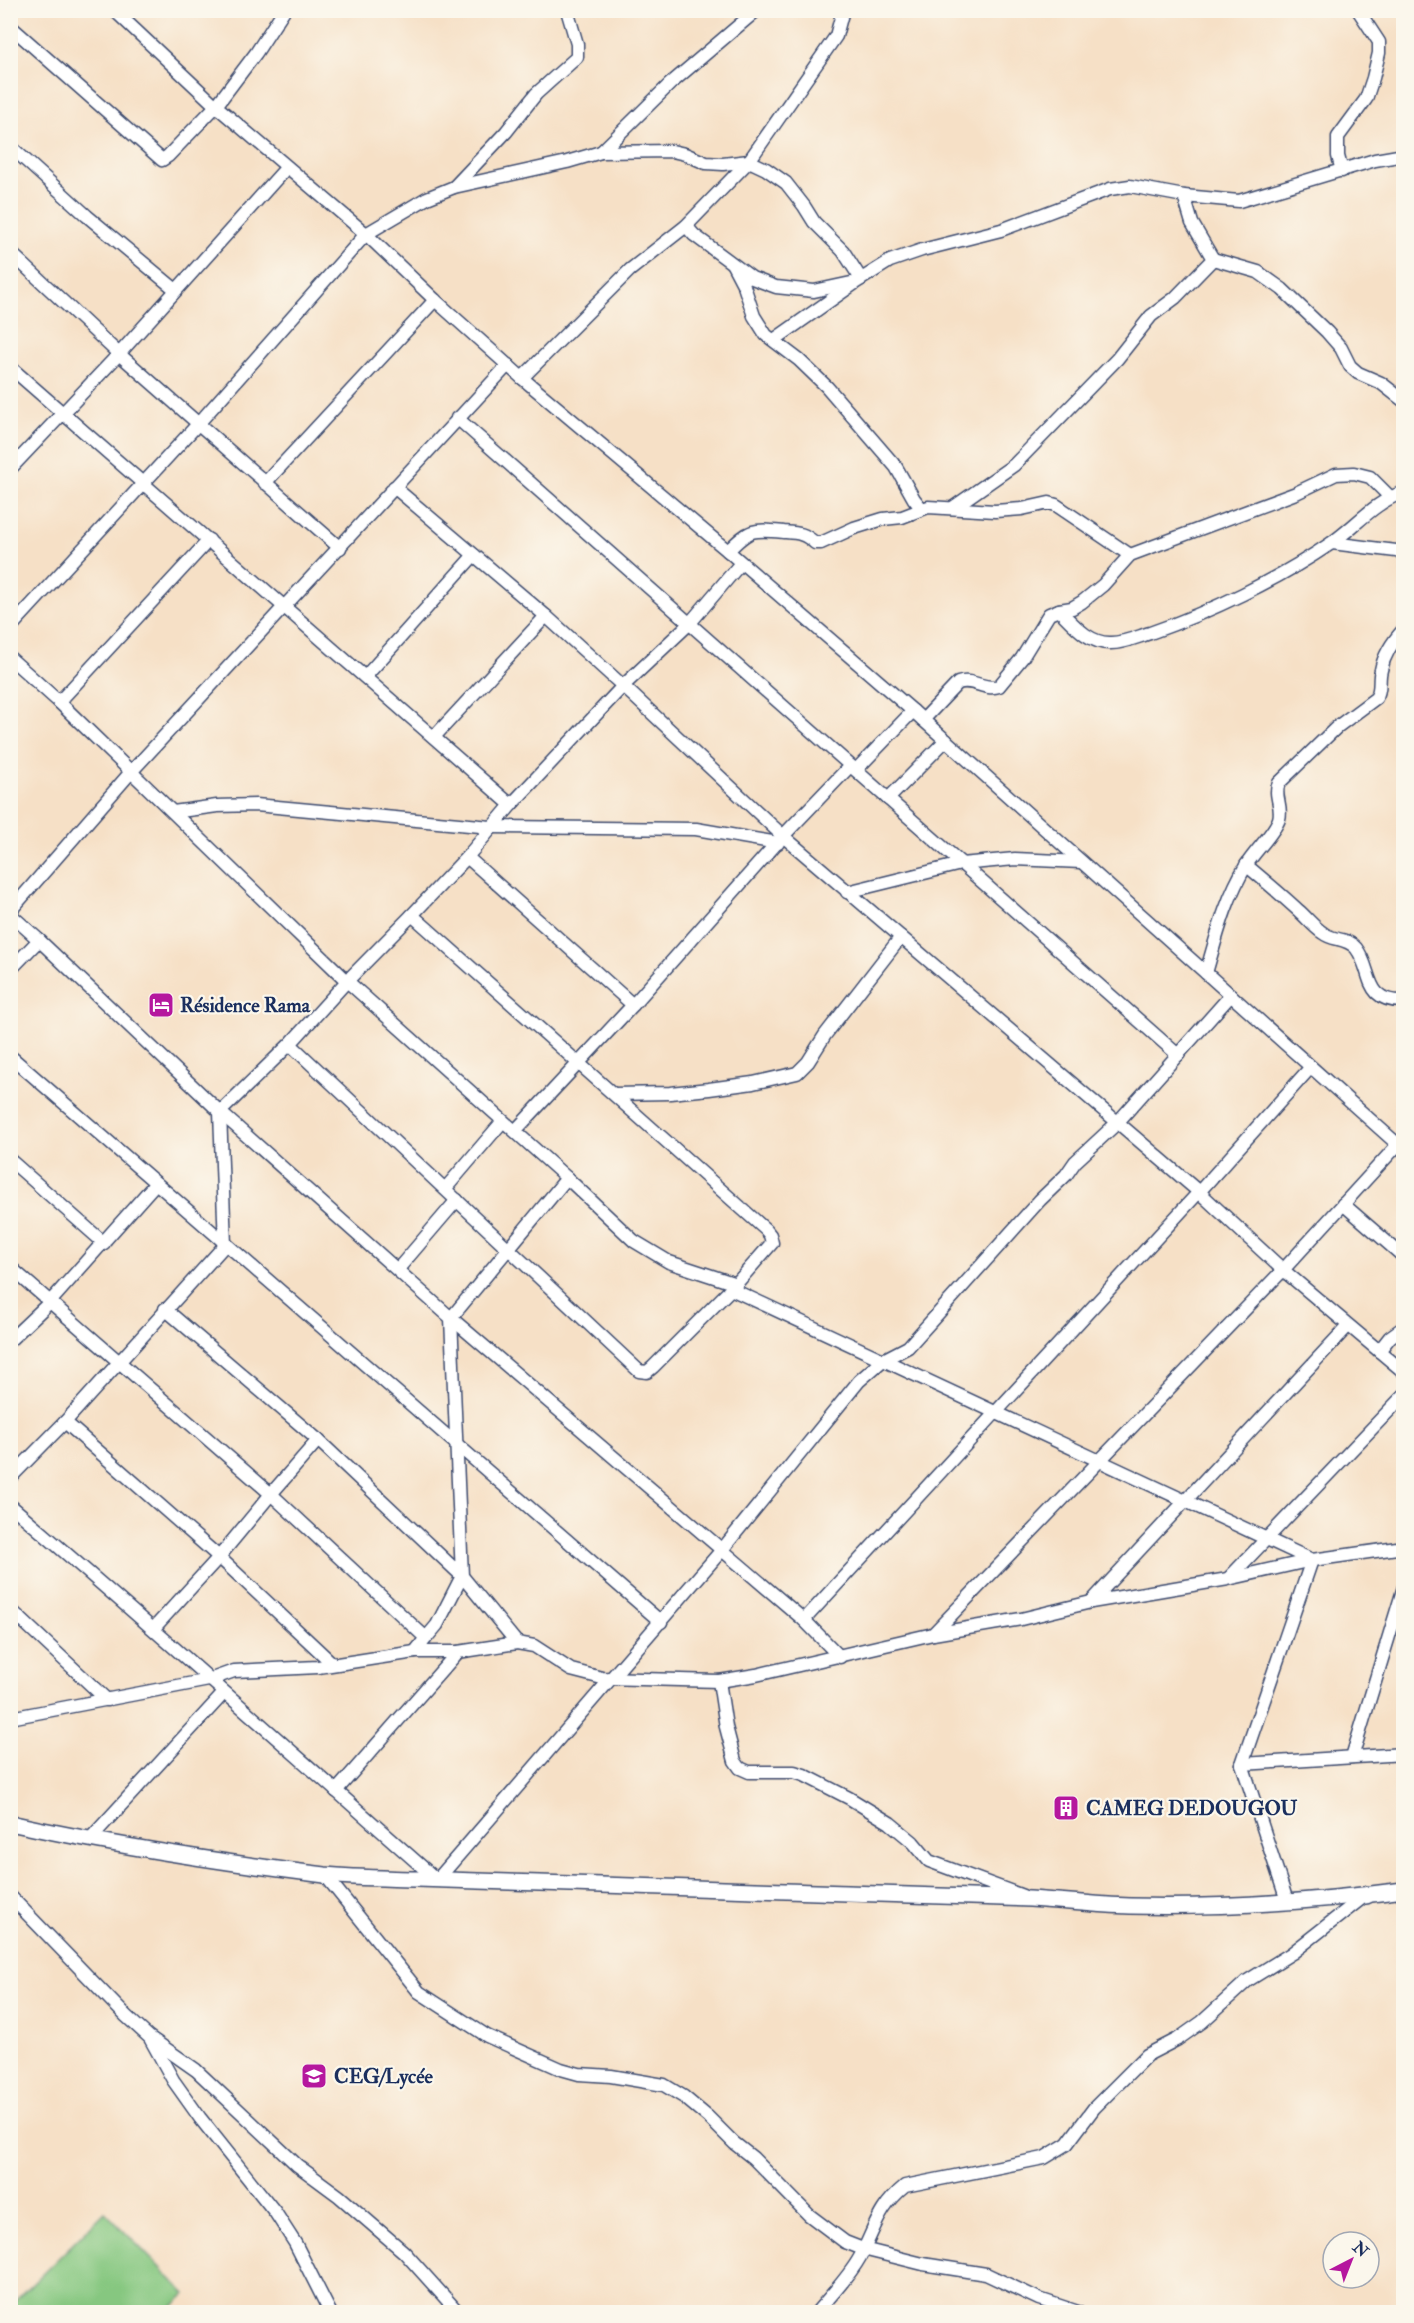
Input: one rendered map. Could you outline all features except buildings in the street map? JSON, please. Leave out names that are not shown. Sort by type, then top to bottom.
[{"type":"main road","points":[[10,1823],[89,1840],[192,1857],[326,1875],[1030,1899],[1131,1906],[1287,1901],[1404,1891]]},
{"type":"street","points":[[114,10],[216,106],[366,234],[522,378],[728,551],[913,711],[1311,1067],[1402,1144],[933,1634]]},
{"type":"street","points":[[10,26],[162,160],[216,106],[256,54],[284,10]]},
{"type":"street","points":[[454,186],[506,132],[537,94],[577,57],[577,44],[567,10]]},
{"type":"street","points":[[601,152],[670,84],[757,10]]},
{"type":"street","points":[[522,378],[630,270],[686,226],[749,161],[836,36],[843,10]]},
{"type":"street","points":[[1342,171],[1338,156],[1338,137],[1366,99],[1379,53],[1379,42],[1358,10]]},
{"type":"street","points":[[10,146],[43,173],[87,216],[176,290]]},
{"type":"street","points":[[10,628],[198,424],[366,234],[427,198],[454,186],[495,179],[601,152],[672,152],[685,154],[706,163],[749,161],[766,169],[786,183],[820,229],[843,251],[858,281]]},
{"type":"street","points":[[774,340],[890,261],[921,250],[1001,230],[1110,189],[1130,186],[1184,196],[1239,201],[1404,154]]},
{"type":"street","points":[[10,469],[119,354],[287,167]]},
{"type":"street","points":[[1184,196],[1192,223],[1213,259],[1258,272],[1282,289],[1327,332],[1341,348],[1350,366],[1359,373],[1381,383],[1404,401]]},
{"type":"street","points":[[686,226],[752,278],[777,287],[813,291],[858,281]]},
{"type":"street","points":[[10,252],[119,354],[340,548]]},
{"type":"street","points":[[954,507],[1014,465],[1117,358],[1150,316],[1175,298],[1213,259]]},
{"type":"street","points":[[733,265],[744,286],[754,316],[766,335],[799,360],[827,387],[896,467],[914,499],[922,508]]},
{"type":"street","points":[[265,483],[435,300]]},
{"type":"street","points":[[508,365],[131,772],[10,913],[220,1112],[451,1318],[804,1620],[840,1657]]},
{"type":"street","points":[[10,367],[511,805]]},
{"type":"street","points":[[457,418],[1178,1055]]},
{"type":"street","points":[[923,720],[958,683],[965,681],[988,688],[999,686],[1022,658],[1050,614],[1072,608],[1082,602],[1103,585],[1130,555],[1296,493],[1336,474],[1370,477],[1390,498]]},
{"type":"street","points":[[394,487],[546,616],[623,686],[781,839],[901,937],[1199,1192],[1283,1270],[1404,1372]]},
{"type":"street","points":[[1059,610],[1088,636],[1109,644],[1125,641],[1180,622],[1302,562],[1332,543],[1380,503],[1404,492]]},
{"type":"street","points":[[728,551],[740,538],[752,531],[768,528],[800,532],[814,543],[820,543],[854,528],[883,519],[902,517],[922,508],[954,507],[995,511],[1022,509],[1049,503],[1056,505],[1130,555]]},
{"type":"street","points":[[58,702],[208,540]]},
{"type":"street","points":[[1332,543],[1404,552]]},
{"type":"street","points":[[365,677],[474,555]]},
{"type":"street","points":[[10,1478],[65,1422],[225,1245],[220,1112],[290,1044],[346,981],[467,857],[511,805],[623,686],[690,623],[741,563]]},
{"type":"street","points":[[434,737],[546,616]]},
{"type":"street","points":[[1206,973],[1221,920],[1246,865],[1279,820],[1281,810],[1276,789],[1279,783],[1337,727],[1376,698],[1380,693],[1380,672],[1388,651],[1404,628]]},
{"type":"street","points":[[10,658],[173,812],[346,981],[515,1131],[634,1241],[669,1262],[733,1287],[883,1360],[1312,1560]]},
{"type":"street","points":[[515,1131],[633,1005],[781,839],[913,711]]},
{"type":"street","points":[[888,799],[946,740]]},
{"type":"street","points":[[173,812],[217,806],[256,805],[491,827],[696,829],[781,839]]},
{"type":"street","points":[[467,857],[633,1005]]},
{"type":"street","points":[[847,892],[961,864],[1016,859],[1081,862]]},
{"type":"street","points":[[1246,865],[1323,933],[1346,940],[1354,946],[1360,954],[1371,986],[1377,994],[1386,1000],[1404,1001]]},
{"type":"street","points":[[290,1044],[639,1371],[647,1372],[653,1367],[733,1287],[772,1243],[770,1235],[412,915]]},
{"type":"street","points":[[614,1094],[670,1093],[709,1089],[753,1083],[797,1073],[808,1062],[825,1035],[901,937]]},
{"type":"street","points":[[10,970],[39,940]]},
{"type":"street","points":[[10,1505],[154,1628],[209,1680],[437,1880],[661,1622],[860,1381],[883,1360],[908,1347],[1075,1162],[1117,1123],[1231,995]]},
{"type":"street","points":[[10,1056],[661,1622]]},
{"type":"street","points":[[804,1620],[1199,1192],[1311,1067]]},
{"type":"street","points":[[445,1189],[503,1121]]},
{"type":"street","points":[[10,1160],[104,1243]]},
{"type":"street","points":[[415,1652],[437,1625],[462,1576],[451,1318],[567,1178]]},
{"type":"street","points":[[10,1340],[51,1302],[156,1183]]},
{"type":"street","points":[[398,1269],[457,1200]]},
{"type":"street","points":[[1343,1204],[1404,1257]]},
{"type":"street","points":[[10,1267],[271,1494],[426,1638]]},
{"type":"street","points":[[165,1309],[318,1440],[462,1576],[516,1643]]},
{"type":"street","points":[[1091,1602],[1348,1326]]},
{"type":"street","points":[[1379,1351],[1390,1337],[1404,1327]]},
{"type":"street","points":[[1228,1579],[1404,1395]]},
{"type":"street","points":[[65,1422],[219,1557],[333,1664]]},
{"type":"street","points":[[154,1628],[219,1557],[318,1440]]},
{"type":"street","points":[[10,1718],[209,1680],[234,1671],[312,1667],[415,1652],[458,1652],[516,1643],[534,1646],[571,1670],[589,1676],[719,1680],[765,1674],[933,1634],[1020,1619],[1091,1602],[1228,1579],[1312,1560],[1404,1547]]},
{"type":"street","points":[[1287,1901],[1242,1764],[1312,1560]]},
{"type":"street","points":[[1352,1757],[1404,1587]]},
{"type":"street","points":[[10,1610],[107,1700]]},
{"type":"street","points":[[336,1791],[458,1652]]},
{"type":"street","points":[[719,1680],[726,1727],[735,1761],[740,1768],[749,1772],[794,1772],[804,1775],[849,1798],[890,1823],[913,1842],[929,1861],[1030,1899]]},
{"type":"street","points":[[89,1840],[224,1693]]},
{"type":"street","points":[[1242,1764],[1404,1754]]},
{"type":"street","points":[[10,1831],[34,1828]]},
{"type":"street","points":[[326,1875],[419,1992],[487,2036],[561,2069],[579,2074],[611,2076],[664,2085],[684,2097],[753,2158],[822,2226],[845,2242],[863,2249],[923,2264],[986,2274],[1039,2299],[1078,2313]]},
{"type":"street","points":[[817,2313],[852,2271],[874,2223],[889,2199],[904,2186],[1044,2158],[1056,2152],[1066,2144],[1094,2108],[1147,2055],[1178,2039],[1202,2022],[1247,1981],[1292,1953],[1362,1898],[1404,1891]]},
{"type":"street","points":[[10,1896],[149,2037],[196,2070],[297,2165],[339,2196],[404,2252],[458,2313]]},
{"type":"street","points":[[149,2037],[200,2118],[275,2212],[295,2243],[330,2313]]},
{"type":"green space","points":[[105,2212],[186,2294],[167,2312],[11,2312],[11,2305]]},
{"type":"place","name":"Résidence Rama","points":[[161,1005]]},
{"type":"place","name":"CAMEG DEDOUGOU","points":[[1066,1808]]},
{"type":"place","name":"CEG/Lycée","points":[[314,2076]]}]
